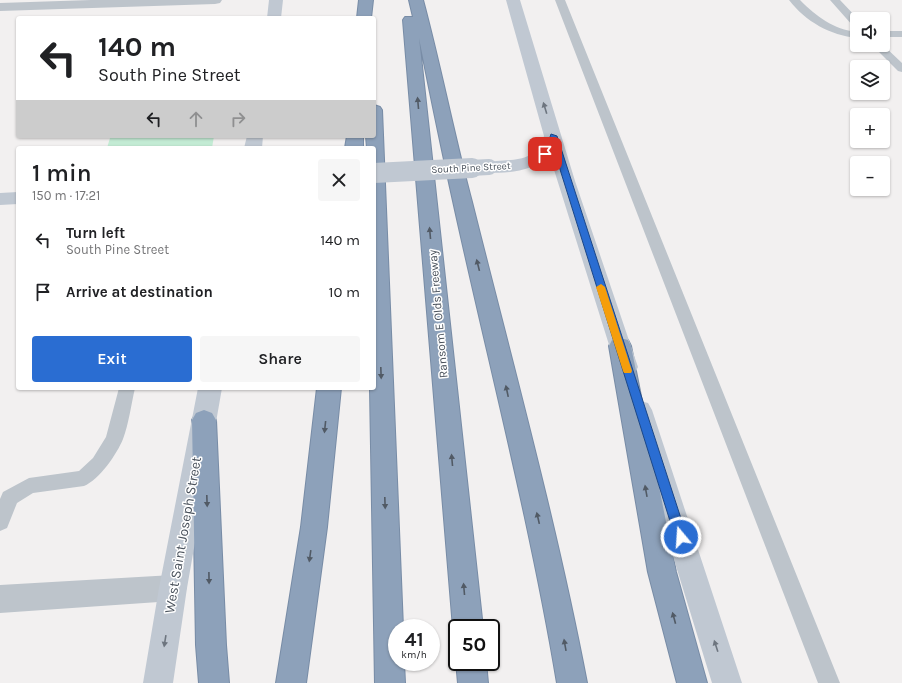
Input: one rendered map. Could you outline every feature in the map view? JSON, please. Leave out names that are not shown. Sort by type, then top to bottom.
[{"type":"highway","points":[[364,16],[366,0]]},
{"type":"highway","points":[[371,0],[371,16]]},
{"type":"highway","name":"Ransom E Olds Freeway","points":[[408,0],[467,619]]},
{"type":"highway","points":[[416,0],[426,38],[462,201],[493,325],[557,599],[572,683]]},
{"type":"highway","points":[[376,182],[390,683]]},
{"type":"highway","points":[[620,346],[662,572],[692,683]]},
{"type":"highway","points":[[291,683],[314,527],[329,390]]},
{"type":"highway","points":[[204,420],[211,645],[214,683]]},
{"type":"highway","points":[[472,671],[473,683]]},
{"type":"main road","points":[[274,16],[276,0]]},
{"type":"main road","points":[[513,0],[553,136],[727,683]]},
{"type":"main road","name":"South Pine Street","points":[[376,173],[521,165],[538,159],[545,154],[549,149],[553,136]]},
{"type":"main road","points":[[0,199],[16,198]]},
{"type":"main road","name":"West Saint Joseph Street","points":[[158,683],[173,588],[210,390]]},
{"type":"street","points":[[0,7],[140,1],[215,0]]},
{"type":"street","points":[[0,599],[173,588]]},
{"type":"lane","points":[[560,0],[829,683]]},
{"type":"lane","points":[[794,0],[817,22],[842,34],[850,35]]},
{"type":"lane","points":[[835,0],[850,16]]},
{"type":"lane","points":[[890,34],[902,34]]},
{"type":"lane","points":[[884,52],[902,69]]},
{"type":"lane","points":[[0,522],[10,498],[30,486],[84,478],[100,463],[114,439],[126,390]]},
{"type":"green space","points":[[110,138],[214,138],[212,146],[108,146]]},
{"type":"slow traffic","points":[[601,287],[628,371]]},
{"type":"route","points":[[545,154],[552,143],[553,136],[566,181],[681,537]]}]
